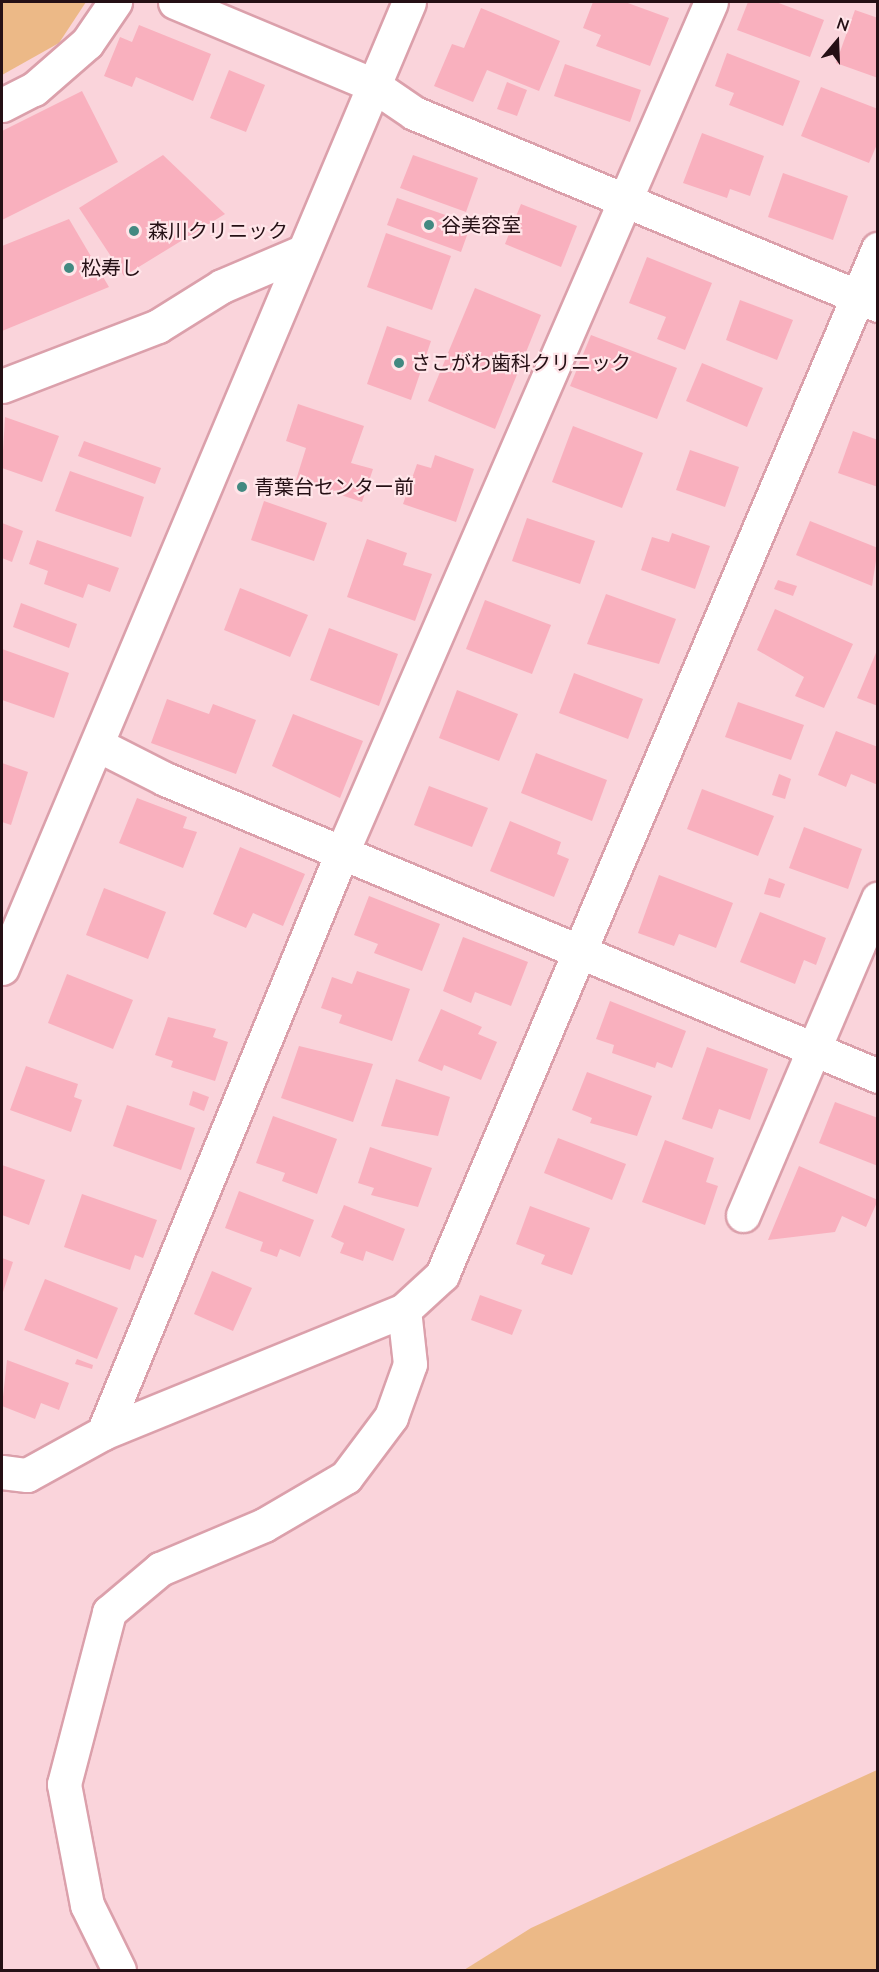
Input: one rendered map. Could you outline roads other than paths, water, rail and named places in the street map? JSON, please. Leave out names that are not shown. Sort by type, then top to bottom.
[{"type":"street","points":[[2,105],[34,89],[87,43],[115,2]]},
{"type":"street","points":[[175,2],[373,85],[414,113],[623,202],[867,300]]},
{"type":"street","points":[[2,969],[99,745],[302,252],[409,2]]},
{"type":"street","points":[[103,1433],[343,850],[711,2]]},
{"type":"street","points":[[2,1472],[27,1475],[103,1433],[404,1310],[442,1275],[580,949],[867,300],[878,249]]},
{"type":"street","points":[[2,386],[158,326],[222,286],[302,252]]},
{"type":"street","points":[[99,745],[165,779],[815,1045],[878,1076]]},
{"type":"street","points":[[743,1215],[878,899]]},
{"type":"street","points":[[119,1971],[87,1905],[64,1784],[109,1612],[160,1569],[264,1525],[346,1477],[392,1417],[410,1364],[404,1310]]},
{"type":"place","name":"谷美容室","points":[[429,225]]},
{"type":"place","name":"森川クリニック","points":[[134,231]]},
{"type":"place","name":"松寿し","points":[[69,268]]},
{"type":"place","name":"さこがわ歯科クリニック","points":[[399,363]]},
{"type":"place","name":"青葉台センター前","points":[[242,487]]}]
